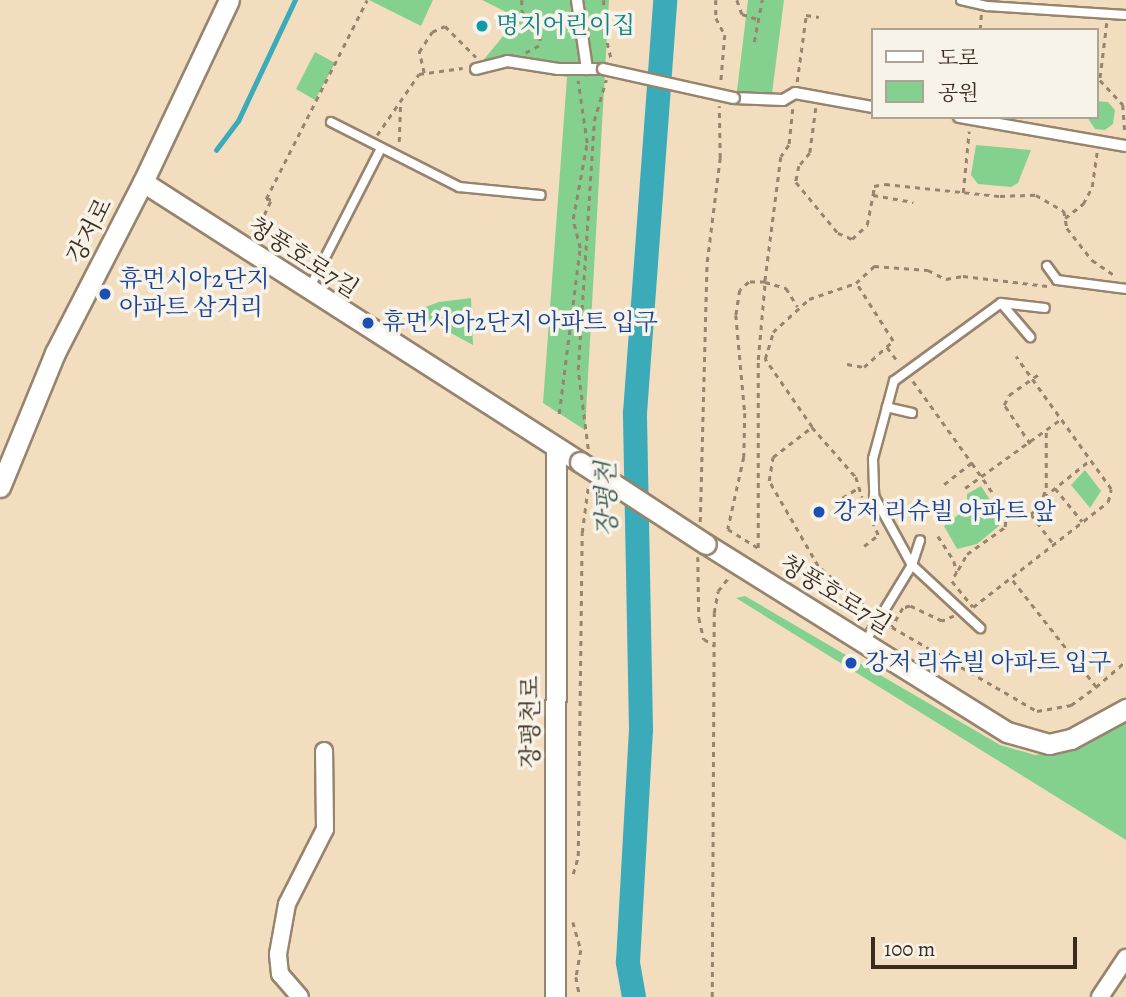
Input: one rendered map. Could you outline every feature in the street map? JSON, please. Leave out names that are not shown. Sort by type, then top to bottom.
[{"type":"street","name":"강저로","points":[[0,487],[55,354],[143,182],[229,0]]},
{"type":"street","points":[[577,0],[587,69]]},
{"type":"street","points":[[476,69],[494,62],[603,69],[734,98],[783,100],[795,93],[870,107]]},
{"type":"street","points":[[969,119],[1126,146]]},
{"type":"street","name":"청풍호로7길","points":[[143,182],[308,291],[585,463],[702,548],[738,564],[1007,732],[1049,744],[1071,739],[1126,709]]},
{"type":"street","name":"장평천로","points":[[555,997],[556,447]]},
{"type":"street","points":[[300,997],[280,974],[278,954],[287,904],[324,829],[324,751]]},
{"type":"street","points":[[1100,997],[1126,958]]},
{"type":"lane","points":[[961,0],[982,5],[1126,15]]},
{"type":"lane","points":[[331,122],[380,150],[460,187],[541,195]]},
{"type":"lane","points":[[308,291],[380,150]]},
{"type":"lane","points":[[1047,266],[1057,280],[1126,289]]},
{"type":"lane","points":[[1001,303],[1030,337]]},
{"type":"lane","points":[[980,628],[912,565],[874,496],[873,459],[894,381],[950,335],[1001,303],[1045,308]]},
{"type":"lane","points":[[887,407],[912,412]]},
{"type":"lane","points":[[865,642],[912,565],[920,540]]},
{"type":"path","points":[[264,215],[271,200],[266,199],[367,0]]},
{"type":"path","points":[[520,63],[539,46],[541,36],[522,11],[522,0]]},
{"type":"path","points":[[572,878],[578,856],[585,463],[578,370],[594,121],[613,57],[603,23],[604,0]]},
{"type":"path","points":[[699,524],[707,262],[720,158],[725,35],[716,18],[716,0]]},
{"type":"path","points":[[737,0],[741,14],[760,20]]},
{"type":"path","points":[[754,42],[762,0]]},
{"type":"path","points":[[980,28],[982,5]]},
{"type":"path","points":[[1108,13],[1100,80],[1122,105],[1126,138]]},
{"type":"path","points":[[795,93],[806,15],[819,17]]},
{"type":"path","points":[[377,135],[399,101],[424,72],[476,69],[476,52],[445,26],[432,32],[419,52],[424,72]]},
{"type":"path","points":[[559,414],[580,248],[573,219],[587,143],[584,100],[575,68]]},
{"type":"path","points":[[817,99],[810,153],[799,166],[796,182],[838,233],[852,239],[867,225],[874,186],[885,184],[963,193],[1036,195],[1064,211],[1067,228],[1092,260],[1126,277]]},
{"type":"path","points":[[783,100],[783,106],[793,108],[789,145],[781,157],[765,282],[758,360],[758,548],[729,528],[744,457],[745,413],[736,315],[740,290],[749,282],[765,282],[786,288],[799,307]]},
{"type":"path","points":[[399,101],[399,142]]},
{"type":"path","points":[[963,193],[964,119]]},
{"type":"path","points":[[1066,218],[1083,204],[1092,187],[1098,143]]},
{"type":"path","points":[[873,195],[913,202]]},
{"type":"path","points":[[864,546],[878,535],[856,477],[812,427],[765,359],[773,332],[799,307],[856,283],[874,265],[928,270],[946,279],[963,276],[1055,288]]},
{"type":"path","points":[[847,364],[864,367],[893,341],[856,283]]},
{"type":"path","points":[[887,347],[899,363]]},
{"type":"path","points":[[1006,512],[1005,527],[967,554],[952,581],[973,607],[1012,580],[1108,502],[1111,489],[1016,357]]},
{"type":"path","points":[[1030,444],[1004,405],[1009,394],[1041,373]]},
{"type":"path","points":[[912,380],[1006,512],[1014,516],[1031,514],[1042,499],[1090,460]]},
{"type":"path","points":[[965,488],[1030,444],[1061,419]]},
{"type":"path","points":[[812,427],[773,457],[769,481],[818,566],[863,605]]},
{"type":"path","points":[[1042,499],[1049,447],[1046,431]]},
{"type":"path","points":[[941,487],[972,463]]},
{"type":"path","points":[[834,503],[859,487]]},
{"type":"path","points":[[1055,488],[1083,522]]},
{"type":"path","points":[[1031,514],[1054,545]]},
{"type":"path","points":[[937,536],[957,572]]},
{"type":"path","points":[[702,548],[699,618],[704,639],[715,646]]},
{"type":"path","points":[[712,997],[715,646],[718,592],[738,564]]},
{"type":"path","points":[[1012,580],[1096,687]]},
{"type":"path","points":[[956,614],[942,621],[910,606],[903,608],[892,627],[1037,710],[1071,705],[1126,661]]},
{"type":"path","points":[[570,914],[581,950],[576,978],[580,997]]},
{"type":"green space","points":[[369,0],[433,0],[421,26]]},
{"type":"green space","points":[[482,0],[609,0],[585,430],[543,403],[567,77],[481,63],[518,18]]},
{"type":"green space","points":[[748,0],[784,0],[771,101],[736,99]]},
{"type":"green space","points":[[315,52],[335,63],[315,100],[296,89]]},
{"type":"green space","points":[[1098,101],[1108,102],[1115,110],[1113,124],[1105,130],[1095,129],[1088,119],[1098,119]]},
{"type":"green space","points":[[976,145],[1031,150],[1018,183],[1011,187],[978,184],[971,175]]},
{"type":"green space","points":[[471,298],[473,345],[412,312],[439,302]]},
{"type":"green space","points":[[1085,470],[1101,491],[1090,508],[1071,485]]},
{"type":"green space","points":[[981,486],[1001,517],[999,526],[977,544],[957,549],[944,526],[967,508],[967,494]]},
{"type":"green space","points":[[745,596],[1000,745],[1035,755],[1080,748],[1126,721],[1126,840],[736,598]]},
{"type":"waterway","points":[[216,150],[238,121],[295,0]]},
{"type":"waterway","name":"장평천","points":[[634,997],[628,962],[641,729],[635,413],[665,0]]},
{"type":"place","name":"명지어린이집","points":[[482,26]]},
{"type":"place","name":"휴먼시아2단지 아파트 삼거리","points":[[105,294]]},
{"type":"place","name":"휴먼시아2단지 아파트 입구","points":[[368,323]]},
{"type":"place","name":"강저 리슈빌 아파트 앞","points":[[819,512]]},
{"type":"place","name":"강저 리슈빌 아파트 입구","points":[[851,663]]}]
